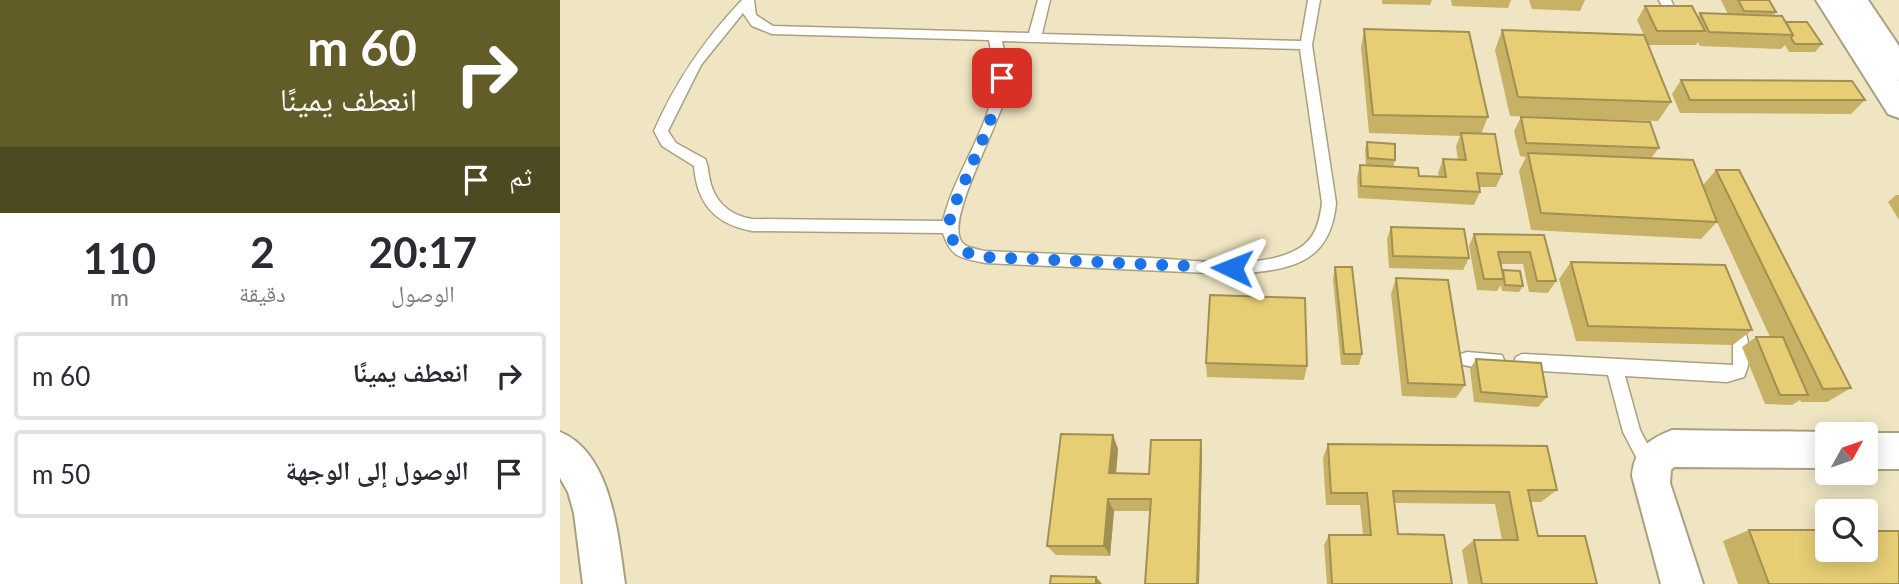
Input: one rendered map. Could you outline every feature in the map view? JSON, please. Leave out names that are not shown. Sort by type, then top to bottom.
[{"type":"main road","points":[[1830,0],[1899,106]]},
{"type":"main road","points":[[1853,0],[1899,69]]},
{"type":"main road","points":[[1884,0],[1899,21]]},
{"type":"street","points":[[1682,584],[1651,483],[1650,466],[1658,454],[1672,448],[1815,450]]},
{"type":"street","points":[[560,450],[587,489],[599,529],[604,584]]},
{"type":"street","points":[[1878,451],[1899,451]]},
{"type":"lane","points":[[1034,39],[1044,0]]},
{"type":"lane","points":[[995,38],[1001,68],[1001,88],[948,226],[955,246],[964,252],[985,257],[1232,268],[1291,261],[1316,244],[1329,221],[1329,203],[1306,45],[1314,0]]},
{"type":"lane","points":[[748,1],[747,11],[751,19],[759,26],[772,30],[1306,45]]},
{"type":"lane","points":[[748,1],[717,31],[693,64],[661,131],[663,140],[671,148],[696,159],[702,166],[702,176],[718,212],[727,219],[752,225],[948,226]]},
{"type":"lane","points":[[1467,359],[1727,374],[1738,372],[1743,357],[1727,298]]},
{"type":"lane","points":[[1614,367],[1632,432],[1650,466]]},
{"type":"building","points":[[1738,0],[1769,0],[1776,12],[1744,11]]},
{"type":"building","points":[[1645,6],[1692,6],[1705,31],[1657,31]]},
{"type":"building","points":[[1700,13],[1782,16],[1793,35],[1709,32]]},
{"type":"building","points":[[1786,22],[1807,22],[1822,44],[1795,44]]},
{"type":"building","points":[[1364,29],[1469,32],[1488,117],[1373,115]]},
{"type":"building","points":[[1502,30],[1644,35],[1671,102],[1518,97]]},
{"type":"building","points":[[1681,80],[1852,81],[1865,100],[1690,100]]},
{"type":"building","points":[[1521,117],[1650,122],[1659,148],[1526,143]]},
{"type":"building","points":[[1461,133],[1495,134],[1502,174],[1477,173],[1480,192],[1361,186],[1360,165],[1418,168],[1419,176],[1446,177],[1443,159],[1466,160]]},
{"type":"building","points":[[1367,142],[1395,144],[1395,160],[1368,158]]},
{"type":"building","points":[[1528,153],[1693,160],[1717,222],[1541,213]]},
{"type":"building","points":[[1716,170],[1739,170],[1851,388],[1823,389]]},
{"type":"building","points":[[1391,227],[1464,229],[1469,258],[1393,256]]},
{"type":"building","points":[[1474,234],[1544,235],[1556,281],[1537,281],[1530,252],[1498,252],[1504,279],[1484,279]]},
{"type":"building","points":[[1571,262],[1725,265],[1752,330],[1588,326]]},
{"type":"building","points":[[1335,267],[1352,267],[1362,354],[1344,354]]},
{"type":"building","points":[[1503,270],[1520,271],[1523,286],[1505,285]]},
{"type":"building","points":[[1396,278],[1448,280],[1465,385],[1408,383]]},
{"type":"building","points":[[1210,295],[1305,298],[1307,366],[1206,363]]},
{"type":"building","points":[[1756,337],[1783,337],[1808,395],[1780,395]]},
{"type":"building","points":[[1476,359],[1541,363],[1547,397],[1481,392]]},
{"type":"building","points":[[1061,434],[1113,435],[1109,473],[1149,474],[1151,440],[1201,440],[1197,584],[1145,584],[1151,499],[1108,499],[1104,546],[1047,546]]},
{"type":"building","points":[[1328,444],[1547,446],[1557,490],[1528,490],[1538,536],[1585,536],[1597,584],[1482,584],[1474,540],[1518,540],[1509,492],[1393,491],[1398,534],[1444,535],[1452,584],[1332,584],[1329,535],[1371,535],[1367,493],[1331,493]]},
{"type":"building","points":[[1749,530],[1815,530],[1815,562],[1878,562],[1878,531],[1899,531],[1899,584],[1769,584]]},
{"type":"building","points":[[1051,576],[1096,577],[1096,584],[1050,584]]},
{"type":"route","points":[[1002,78],[989,125],[948,226],[955,246],[964,252],[985,257],[1232,268]]}]
